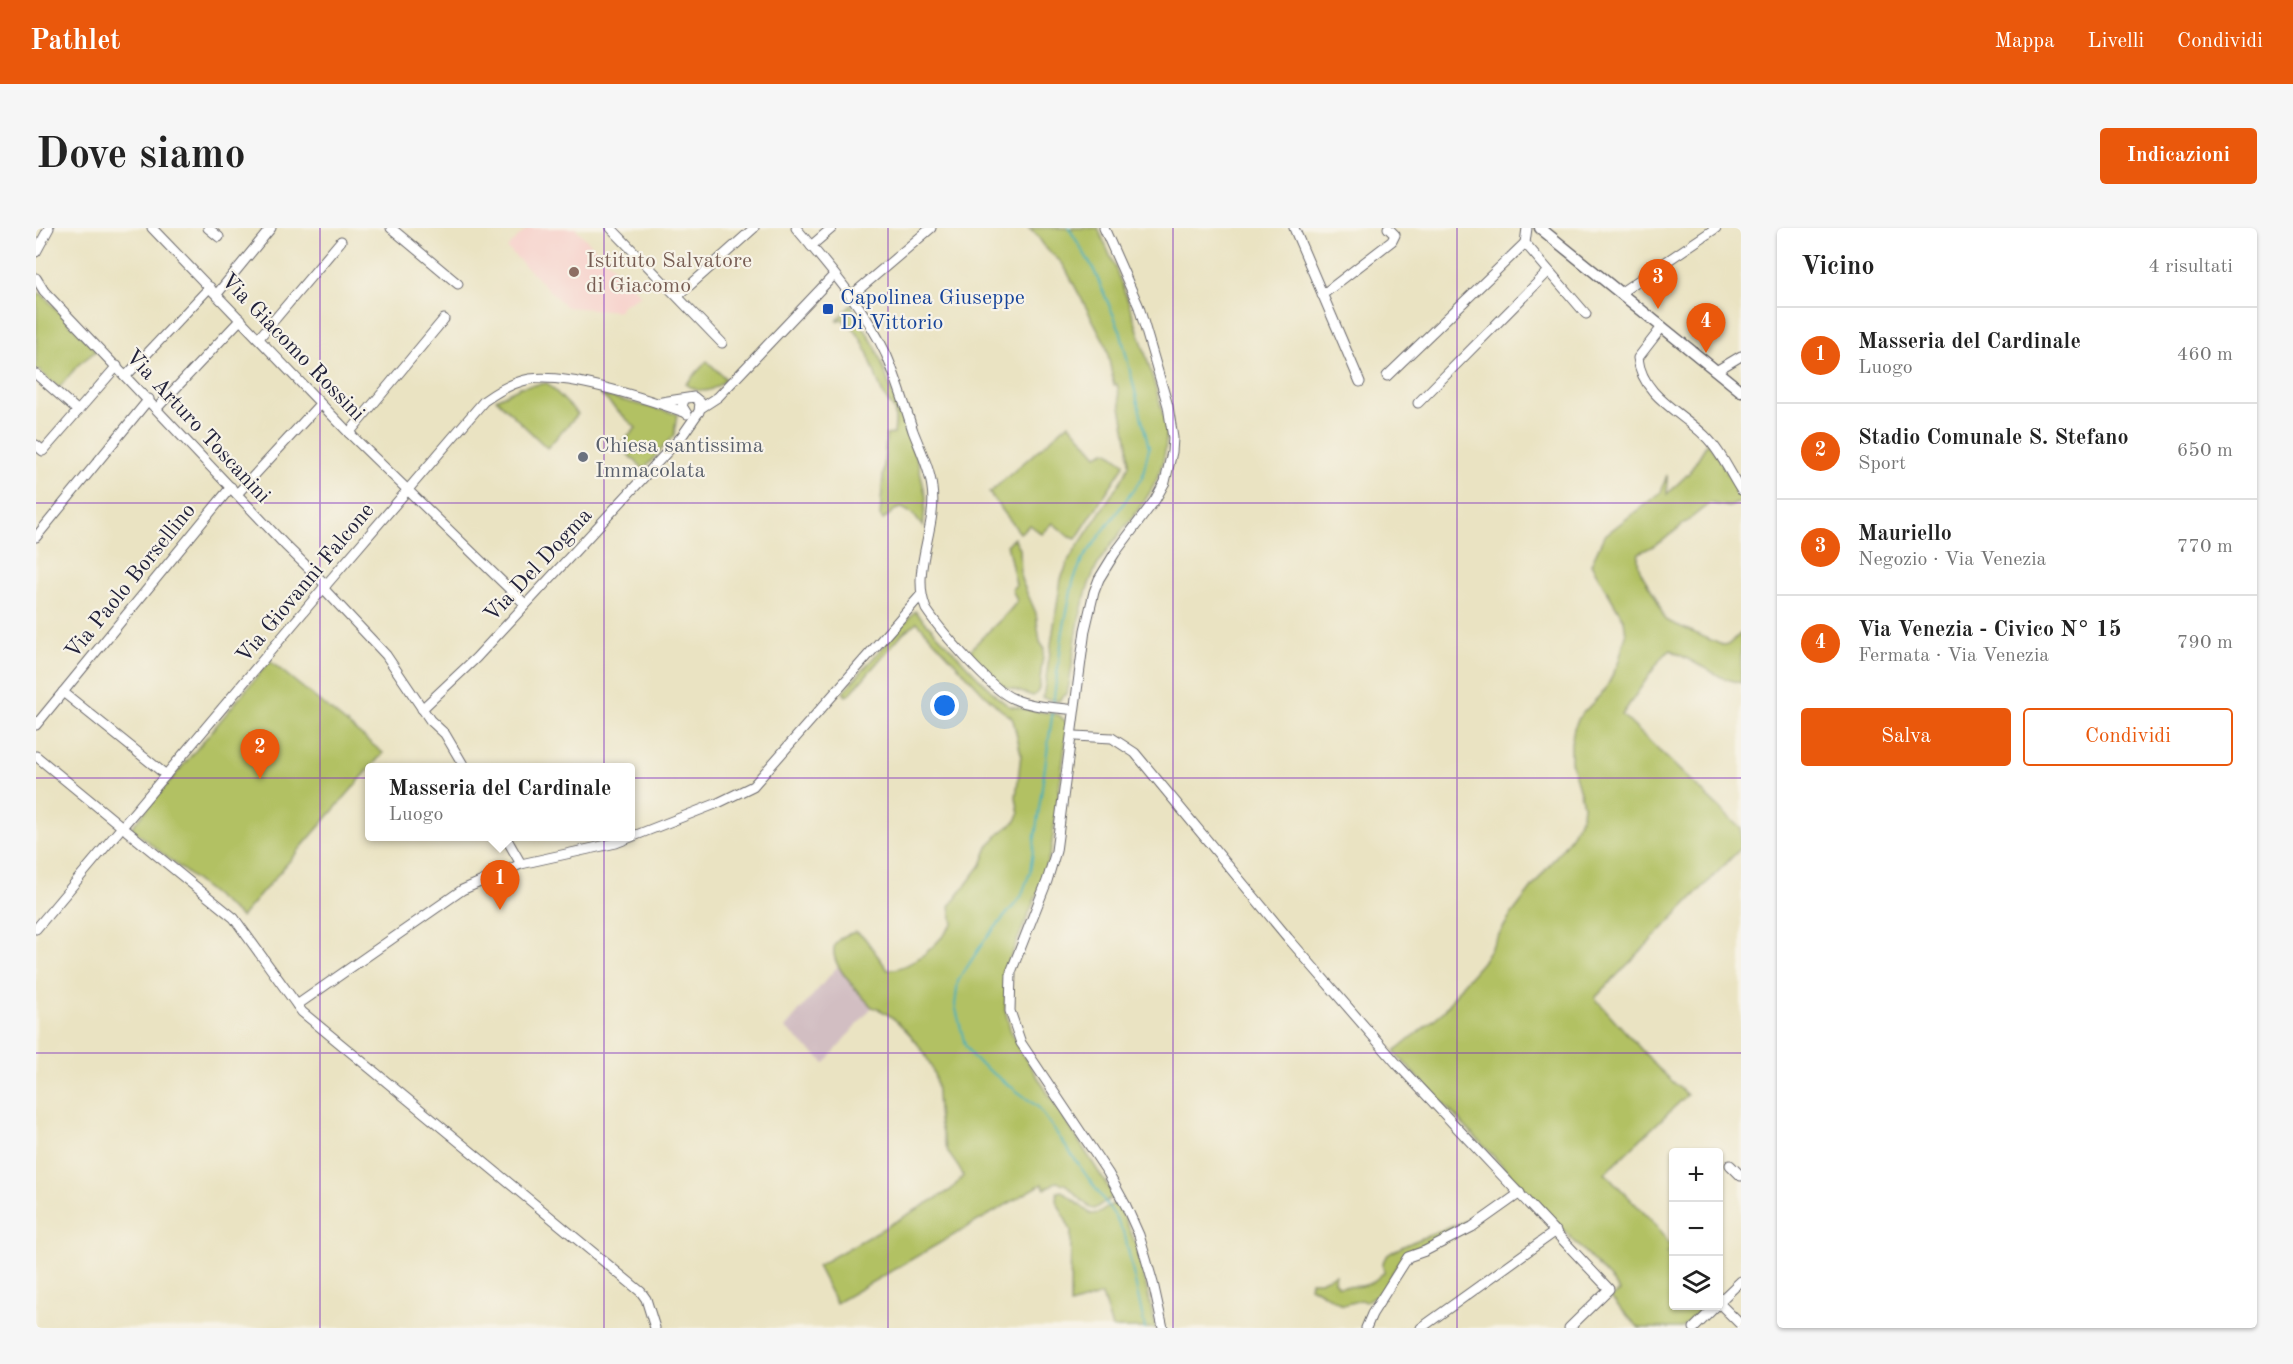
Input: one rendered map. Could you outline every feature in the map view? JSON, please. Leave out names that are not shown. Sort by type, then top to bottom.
[{"type":"main road","points":[[1540,228],[1741,391]]},
{"type":"street","points":[[36,252],[39,237],[49,228]]},
{"type":"street","name":"Via Giacomo Rossini","points":[[152,228],[214,290],[320,404],[525,604]]},
{"type":"street","points":[[208,228],[219,237]]},
{"type":"street","points":[[126,376],[214,290],[271,228]]},
{"type":"street","points":[[391,228],[458,284]]},
{"type":"street","points":[[610,228],[722,343]]},
{"type":"street","points":[[678,296],[754,228]]},
{"type":"street","points":[[796,228],[851,296],[886,354],[930,478],[932,503],[921,581],[921,596],[926,609],[932,619],[999,691],[1015,700],[1074,710]]},
{"type":"street","points":[[811,246],[832,228]]},
{"type":"street","points":[[851,296],[931,228]]},
{"type":"street","points":[[1104,228],[1138,308],[1168,406],[1173,438],[1170,467],[1155,500],[1108,563],[1094,592],[1087,620],[1056,851],[1047,881],[1011,972],[1010,1011],[1021,1043],[1108,1173],[1126,1206],[1139,1236],[1163,1328]]},
{"type":"street","points":[[1294,228],[1360,382]]},
{"type":"street","points":[[1322,296],[1392,241],[1395,235],[1388,228]]},
{"type":"street","points":[[1387,376],[1525,243],[1527,228]]},
{"type":"street","points":[[1620,293],[1716,228]]},
{"type":"street","points":[[259,338],[341,241]]},
{"type":"street","points":[[1525,243],[1586,314]]},
{"type":"street","points":[[1418,403],[1548,272]]},
{"type":"street","points":[[722,393],[697,398],[691,396],[684,400],[682,406],[686,413],[693,415],[712,403],[722,393],[834,275]]},
{"type":"street","name":"Via Arturo Toscanini","points":[[36,278],[40,291],[117,366],[325,586],[386,655],[422,709],[445,734],[462,763]]},
{"type":"street","points":[[156,408],[241,319]]},
{"type":"street","points":[[349,433],[444,319]]},
{"type":"street","points":[[1662,327],[1638,358],[1643,377],[1660,400],[1706,437],[1741,490]]},
{"type":"street","points":[[1716,371],[1741,356]]},
{"type":"street","points":[[36,445],[43,451],[117,366]]},
{"type":"street","points":[[36,374],[78,411]]},
{"type":"street","name":"Via Giovanni Falcone","points":[[36,929],[484,401],[504,388],[530,379],[560,379],[659,403],[686,413]]},
{"type":"street","points":[[697,398],[700,402],[699,410]]},
{"type":"street","points":[[36,537],[148,399]]},
{"type":"street","name":"Via Giovanni Falcone","points":[[659,403],[684,400]]},
{"type":"street","name":"Via Paolo Borsellino","points":[[36,725],[234,490],[320,404]]},
{"type":"street","name":"Via Del Dogma","points":[[422,709],[476,658],[691,425],[699,410]]},
{"type":"street","points":[[676,441],[686,413]]},
{"type":"street","points":[[635,836],[718,803],[753,786],[921,596]]},
{"type":"street","points":[[63,692],[166,775]]},
{"type":"street","points":[[1072,736],[1113,738],[1135,753],[1330,988],[1434,1104],[1609,1289],[1569,1328]]},
{"type":"street","points":[[36,756],[234,918],[302,1012],[641,1292],[646,1299],[655,1328]]},
{"type":"street","points":[[507,841],[521,864]]},
{"type":"street","points":[[297,1005],[462,890],[521,864],[621,841]]},
{"type":"street","points":[[1730,1165],[1741,1176]]},
{"type":"street","points":[[1366,1328],[1372,1314],[1408,1257],[1472,1227],[1520,1193]]},
{"type":"street","points":[[1421,1328],[1556,1231]]},
{"type":"street","points":[[1723,1299],[1741,1281]]},
{"type":"street","points":[[1723,1309],[1741,1325]]},
{"type":"street","points":[[1694,1328],[1712,1310]]},
{"type":"shaded area","name":"Istituto Salvatore di Giacomo","points":[[528,228],[575,228],[641,295],[621,306],[620,311],[566,307],[507,248]]},
{"type":"shaded area","points":[[837,967],[872,1007],[825,1063],[785,1028]]},
{"type":"green space","points":[[1028,228],[1098,228],[1139,333],[1166,431],[1164,456],[1154,484],[1139,509],[1102,557],[1089,583],[1078,627],[1067,693],[1059,701],[1043,698],[1061,579],[1070,558],[1124,476],[1129,465],[1128,445],[1117,384],[1114,385],[1106,345],[1064,266]]},
{"type":"green space","points":[[37,293],[42,294],[96,351],[78,365],[59,388],[36,368]]},
{"type":"green space","points":[[851,305],[876,348],[918,463],[926,497],[923,527],[913,514],[902,508],[895,510],[883,520],[880,516],[886,435],[894,434],[895,413],[883,394],[858,334],[842,319],[836,321]]},
{"type":"green space","points":[[707,361],[726,379],[717,387],[702,391],[686,384]]},
{"type":"green space","points":[[547,383],[578,414],[547,448],[496,399],[520,387]]},
{"type":"green space","points":[[601,395],[677,414],[674,435],[644,469],[624,451],[620,453],[616,449],[636,428]]},
{"type":"green space","points":[[1069,423],[1097,455],[1105,451],[1109,452],[1124,463],[1123,467],[1076,539],[1068,536],[1053,523],[1042,534],[1030,525],[1020,533],[989,493]]},
{"type":"green space","points":[[1708,442],[1741,495],[1741,502],[1729,507],[1710,503],[1661,542],[1639,553],[1639,564],[1665,620],[1722,645],[1729,644],[1741,633],[1741,683],[1723,678],[1671,650],[1661,658],[1622,715],[1741,829],[1741,848],[1595,998],[1657,1067],[1687,1095],[1605,1173],[1656,1225],[1669,1243],[1667,1253],[1669,1255],[1669,1310],[1700,1310],[1682,1328],[1639,1328],[1611,1298],[1620,1291],[1614,1283],[1394,1052],[1444,1011],[1482,962],[1511,915],[1570,838],[1582,815],[1583,805],[1571,762],[1574,728],[1580,716],[1605,690],[1618,664],[1626,635],[1624,620],[1591,564],[1604,536],[1661,492],[1667,475],[1667,494],[1689,473]]},
{"type":"green space","points":[[1014,538],[1020,549],[1021,579],[1036,613],[1040,642],[1044,648],[1039,688],[1033,696],[1002,686],[970,651],[1017,601],[1012,589],[1016,585],[1007,544]]},
{"type":"green space","points":[[915,611],[996,696],[1009,706],[1059,715],[1068,724],[1051,850],[1038,892],[1008,963],[1005,1009],[1010,1029],[1019,1048],[1114,1196],[1094,1209],[1090,1208],[1065,1184],[1056,1182],[1045,1189],[1042,1184],[836,1303],[817,1266],[951,1190],[963,1176],[948,1152],[939,1119],[936,1080],[925,1055],[900,1025],[891,1017],[872,1007],[855,989],[838,966],[834,956],[835,946],[841,938],[856,932],[864,937],[888,970],[907,965],[925,954],[953,924],[950,906],[981,865],[988,847],[1001,832],[1016,821],[1019,814],[1016,797],[1021,754],[1013,720],[983,693],[917,622],[903,633],[850,694],[846,696],[843,692]]},
{"type":"green space","points":[[270,661],[383,753],[374,763],[365,763],[365,774],[241,917],[131,828]]},
{"type":"green space","points":[[1062,1191],[1091,1214],[1099,1213],[1117,1201],[1136,1244],[1156,1328],[1112,1328],[1102,1295],[1070,1305],[1071,1231],[1056,1200],[1057,1192]]},
{"type":"green space","points":[[1477,1217],[1478,1219],[1460,1229],[1404,1253],[1382,1291],[1365,1302],[1361,1300],[1343,1305],[1310,1286],[1311,1281],[1320,1281],[1336,1274],[1334,1281],[1338,1286],[1358,1286],[1373,1282],[1384,1272],[1383,1261],[1391,1253]]},
{"type":"waterway","points":[[1053,704],[1063,631],[1073,582],[1082,560],[1142,478],[1149,448],[1120,330],[1093,268],[1069,228]]},
{"type":"waterway","points":[[1053,710],[1030,872],[1021,897],[984,941],[958,981],[955,1005],[965,1045],[974,1059],[1038,1107],[1115,1216],[1125,1236],[1145,1328]]},
{"type":"place","name":"Istituto Salvatore di Giacomo","points":[[574,272]]},
{"type":"place","name":"Capolinea Giuseppe Di Vittorio","points":[[828,309]]},
{"type":"place","name":"Mauriello","points":[[1658,309]]},
{"type":"place","name":"Via Venezia - Civico N° 15","points":[[1706,353]]},
{"type":"place","name":"Chiesa santissima Immacolata","points":[[583,457]]},
{"type":"place","name":"Stadio Comunale S. Stefano","points":[[260,779]]},
{"type":"place","name":"Masseria del Cardinale","points":[[500,910]]}]
